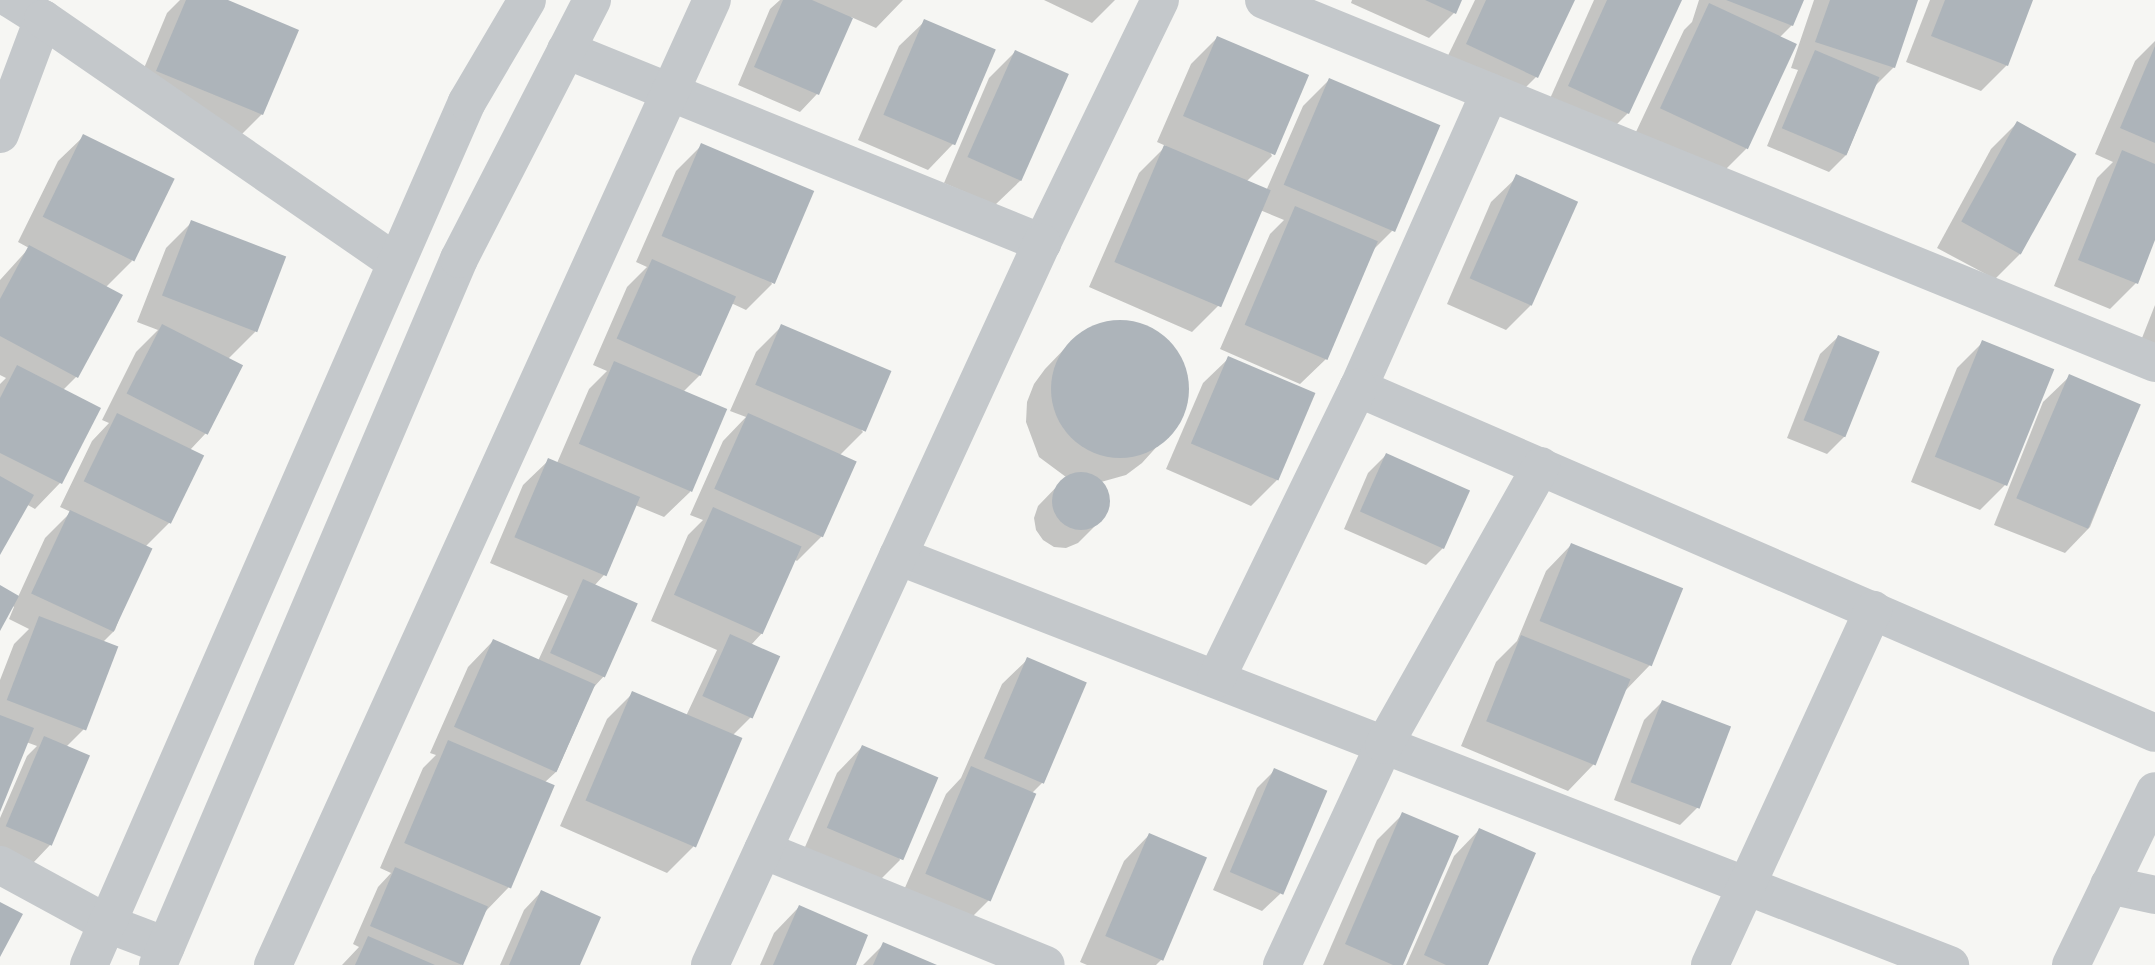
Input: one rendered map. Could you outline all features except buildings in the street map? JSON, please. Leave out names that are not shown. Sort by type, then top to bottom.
[{"type":"street","points":[[89,965],[467,102],[527,0]]},
{"type":"street","points":[[0,864],[162,956],[459,260],[592,0]]},
{"type":"street","points":[[273,965],[712,0]]},
{"type":"street","points":[[710,965],[1042,243],[1160,0]]},
{"type":"street","points":[[1264,0],[2155,363]]},
{"type":"street","points":[[0,134],[28,10],[396,262]]},
{"type":"street","points":[[566,50],[1042,243]]},
{"type":"street","points":[[1216,679],[1358,388],[1490,92]]},
{"type":"street","points":[[1358,388],[2155,733]]},
{"type":"street","points":[[1282,965],[1384,745],[1541,466]]},
{"type":"street","points":[[898,556],[1950,965]]},
{"type":"street","points":[[1710,965],[1873,610]]},
{"type":"street","points":[[2071,965],[2155,791]]},
{"type":"street","points":[[763,850],[1046,965]]},
{"type":"street","points":[[2109,885],[2155,895]]}]
